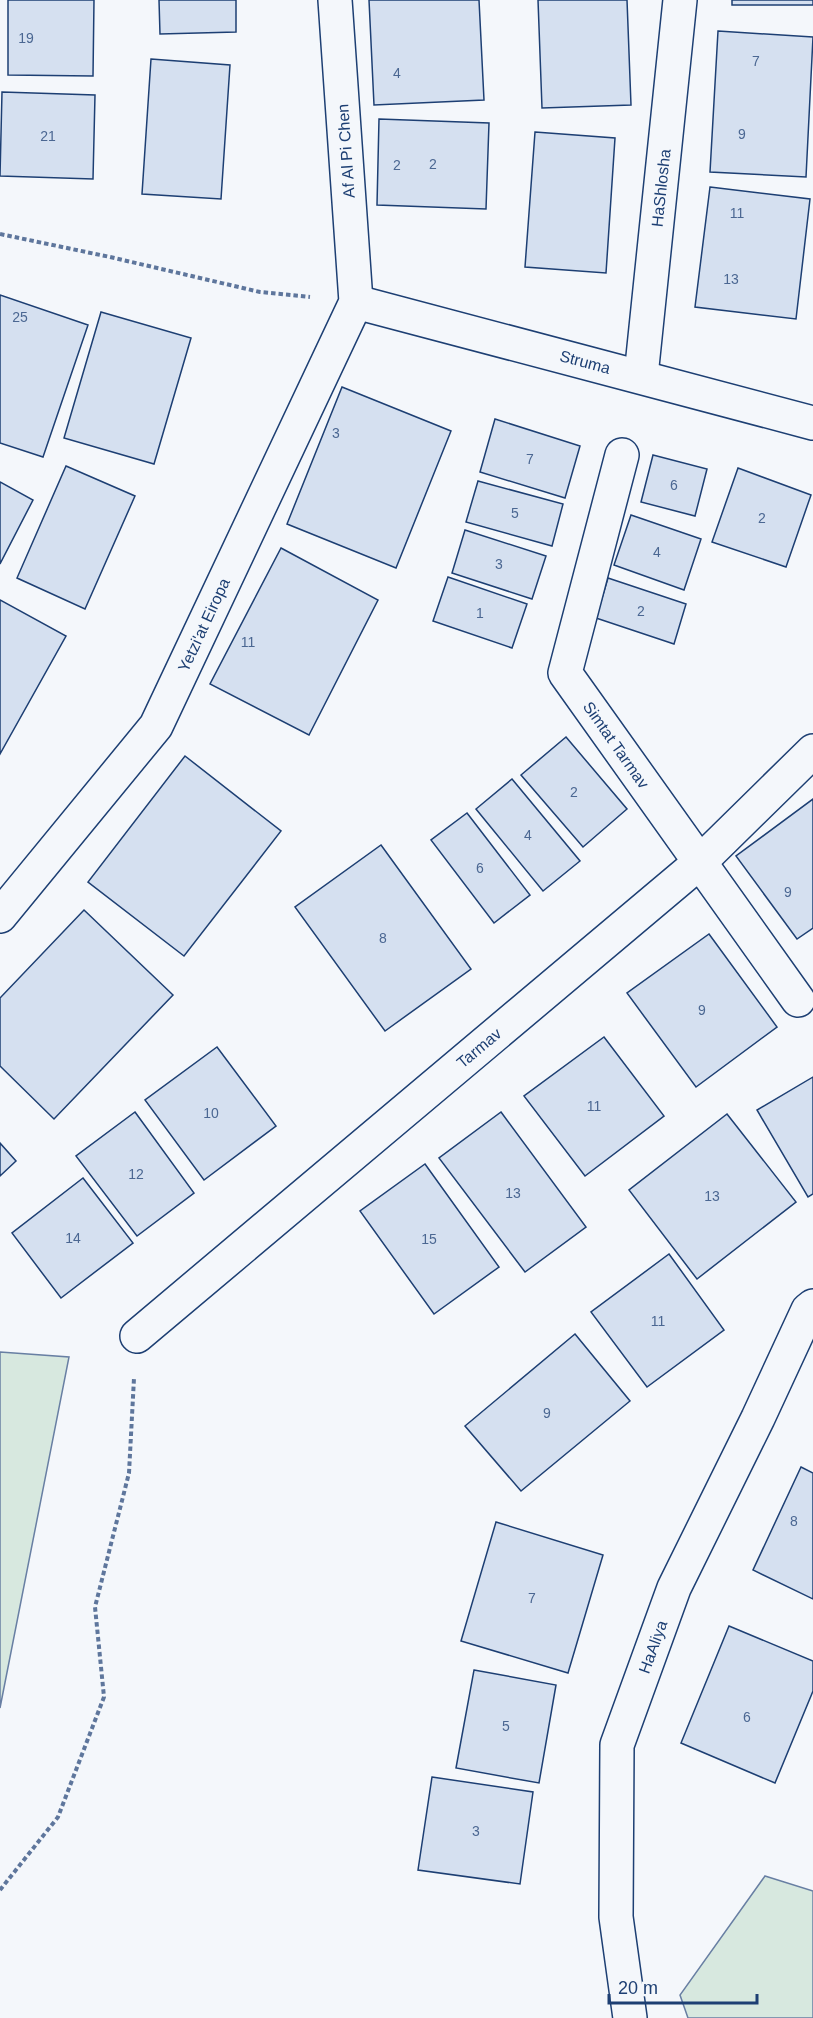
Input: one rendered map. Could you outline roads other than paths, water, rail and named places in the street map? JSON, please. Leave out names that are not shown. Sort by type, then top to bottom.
[{"type":"street","name":"Af Al Pi Chen","points":[[335,0],[356,302]]},
{"type":"street","name":"HaShlosha","points":[[641,376],[680,0]]},
{"type":"street","name":"Struma","points":[[356,302],[813,423]]},
{"type":"street","name":"Yetzi'at Eiropa","points":[[0,916],[156,726],[356,302]]},
{"type":"street","name":"Simtat Tarmav","points":[[622,455],[565,673],[798,1000]]},
{"type":"street","name":"Tarmav","points":[[136,1336],[699,863],[813,751]]},
{"type":"street","name":"HaAliya","points":[[630,2018],[616,1917],[617,1745],[674,1588],[758,1418],[808,1310],[813,1306]]}]
